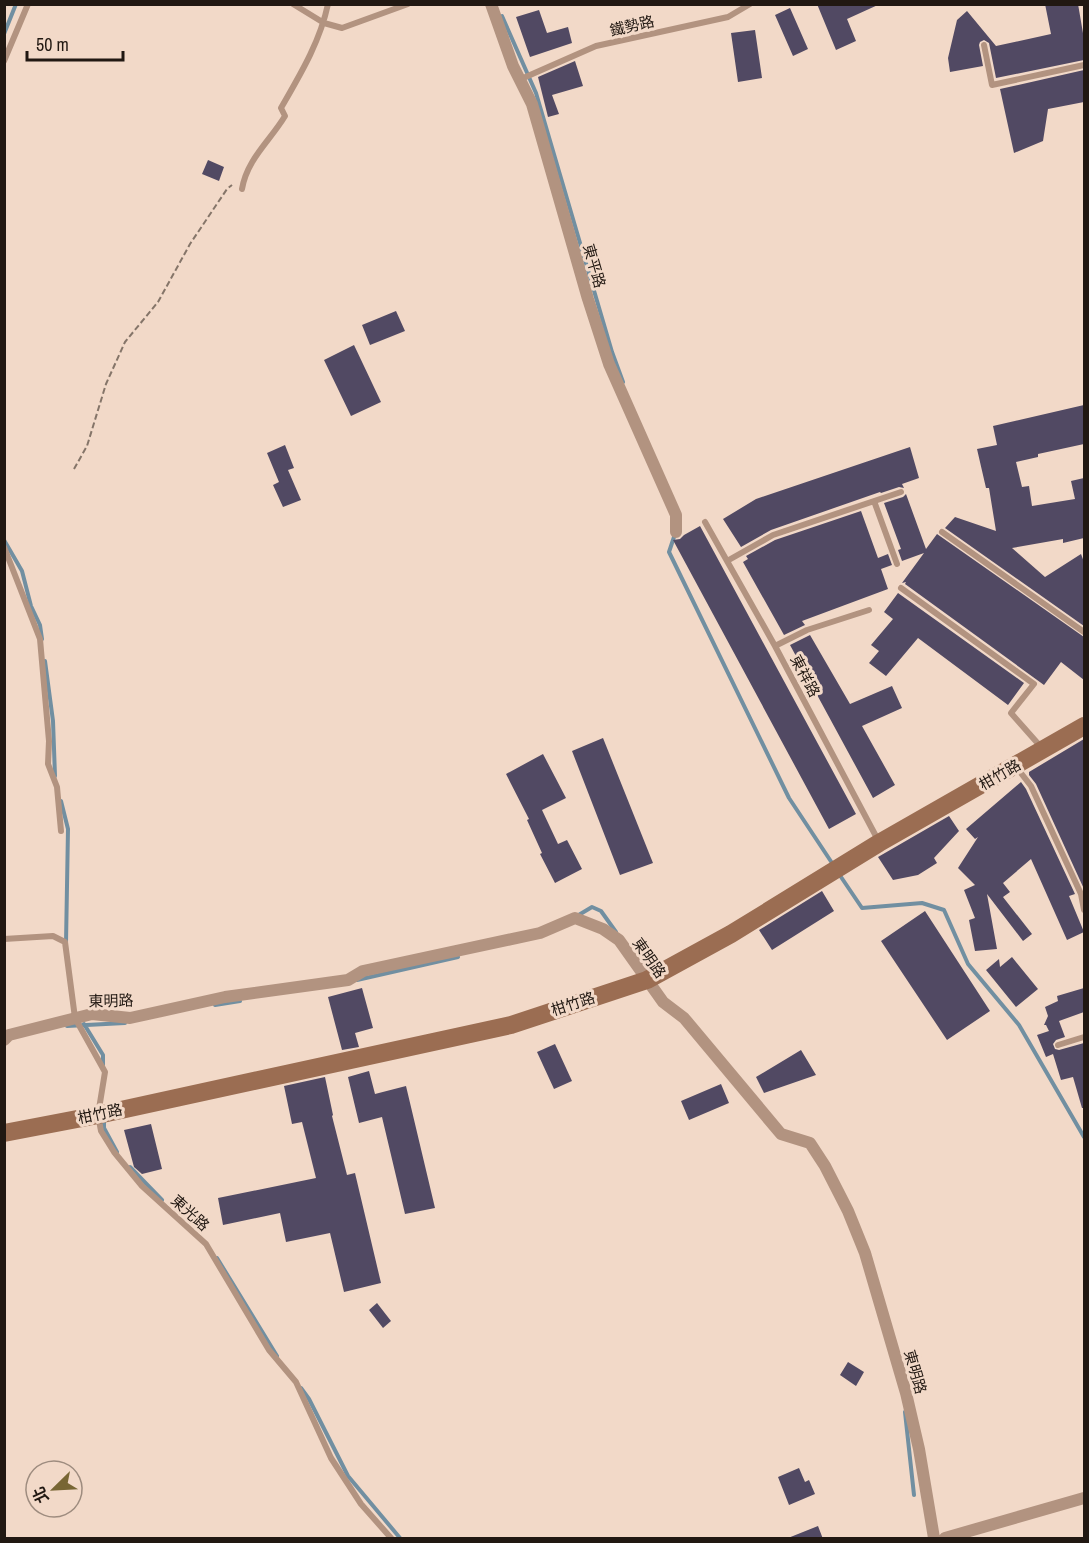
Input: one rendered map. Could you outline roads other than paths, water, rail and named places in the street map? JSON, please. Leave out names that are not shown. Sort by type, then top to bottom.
[{"type":"street","name":"東平路","points":[[491,4],[513,66],[532,104],[609,364],[676,515],[676,532]]},
{"type":"street","name":"柑竹路","points":[[4,1133],[98,1115],[511,1025],[647,980],[731,934],[879,843],[1084,726]]},
{"type":"street","name":"東明路","points":[[4,1040],[9,1035],[92,1014],[130,1018],[225,997],[348,980],[363,971],[540,933],[575,918],[603,929],[619,940],[663,1002],[684,1018],[781,1134],[810,1143],[825,1166],[848,1211],[865,1253],[903,1382],[919,1449],[934,1539]]},
{"type":"street","points":[[945,1539],[1084,1498]]},
{"type":"lane","points":[[4,61],[28,4]]},
{"type":"lane","points":[[293,4],[324,23],[342,28],[408,4]]},
{"type":"lane","points":[[242,189],[250,163],[274,134],[285,116],[281,108],[310,58],[324,23],[328,4]]},
{"type":"lane","name":"鐵勢路","points":[[521,79],[596,46],[728,17],[750,4]]},
{"type":"lane","points":[[984,45],[992,85],[1084,65]]},
{"type":"lane","points":[[727,561],[773,535],[901,492]]},
{"type":"lane","points":[[874,501],[897,564]]},
{"type":"lane","name":"東祥路","points":[[705,522],[775,646],[879,843]]},
{"type":"lane","points":[[942,532],[1084,632]]},
{"type":"lane","points":[[4,547],[40,639],[49,741],[48,764],[57,787],[61,831]]},
{"type":"lane","points":[[901,588],[1034,684],[1011,712],[1044,750]]},
{"type":"lane","points":[[775,646],[807,630],[869,609]]},
{"type":"lane","points":[[1016,766],[1031,786],[1082,894],[1084,910]]},
{"type":"lane","name":"東光路","points":[[4,939],[53,936],[65,942],[75,1018],[105,1072],[98,1115],[101,1131],[135,1178],[206,1244],[269,1350],[296,1382],[331,1458],[361,1504],[391,1539]]},
{"type":"lane","points":[[1058,1045],[1084,1037]]},
{"type":"waterway","points":[[4,34],[16,4]]},
{"type":"waterway","points":[[502,16],[536,93],[612,352],[623,382]]},
{"type":"waterway","points":[[675,534],[669,552],[789,798],[834,866]]},
{"type":"waterway","points":[[4,540],[22,571],[31,606],[40,625],[42,639]]},
{"type":"waterway","points":[[45,661],[53,721],[55,776]]},
{"type":"waterway","points":[[61,801],[68,829],[66,943]]},
{"type":"waterway","points":[[839,874],[862,908],[922,903],[944,910],[968,964],[1019,1025],[1084,1137]]},
{"type":"waterway","points":[[577,916],[592,907],[601,911],[616,932]]},
{"type":"waterway","points":[[357,980],[458,957]]},
{"type":"waterway","points":[[215,1005],[240,1001]]},
{"type":"waterway","points":[[67,1026],[125,1023]]},
{"type":"waterway","points":[[84,1024],[103,1055],[103,1065]]},
{"type":"waterway","points":[[104,1118],[104,1128],[117,1152]]},
{"type":"waterway","points":[[130,1167],[162,1200]]},
{"type":"waterway","points":[[217,1258],[277,1356]]},
{"type":"waterway","points":[[301,1388],[309,1399],[348,1476],[400,1538]]},
{"type":"waterway","points":[[905,1412],[914,1495]]}]
